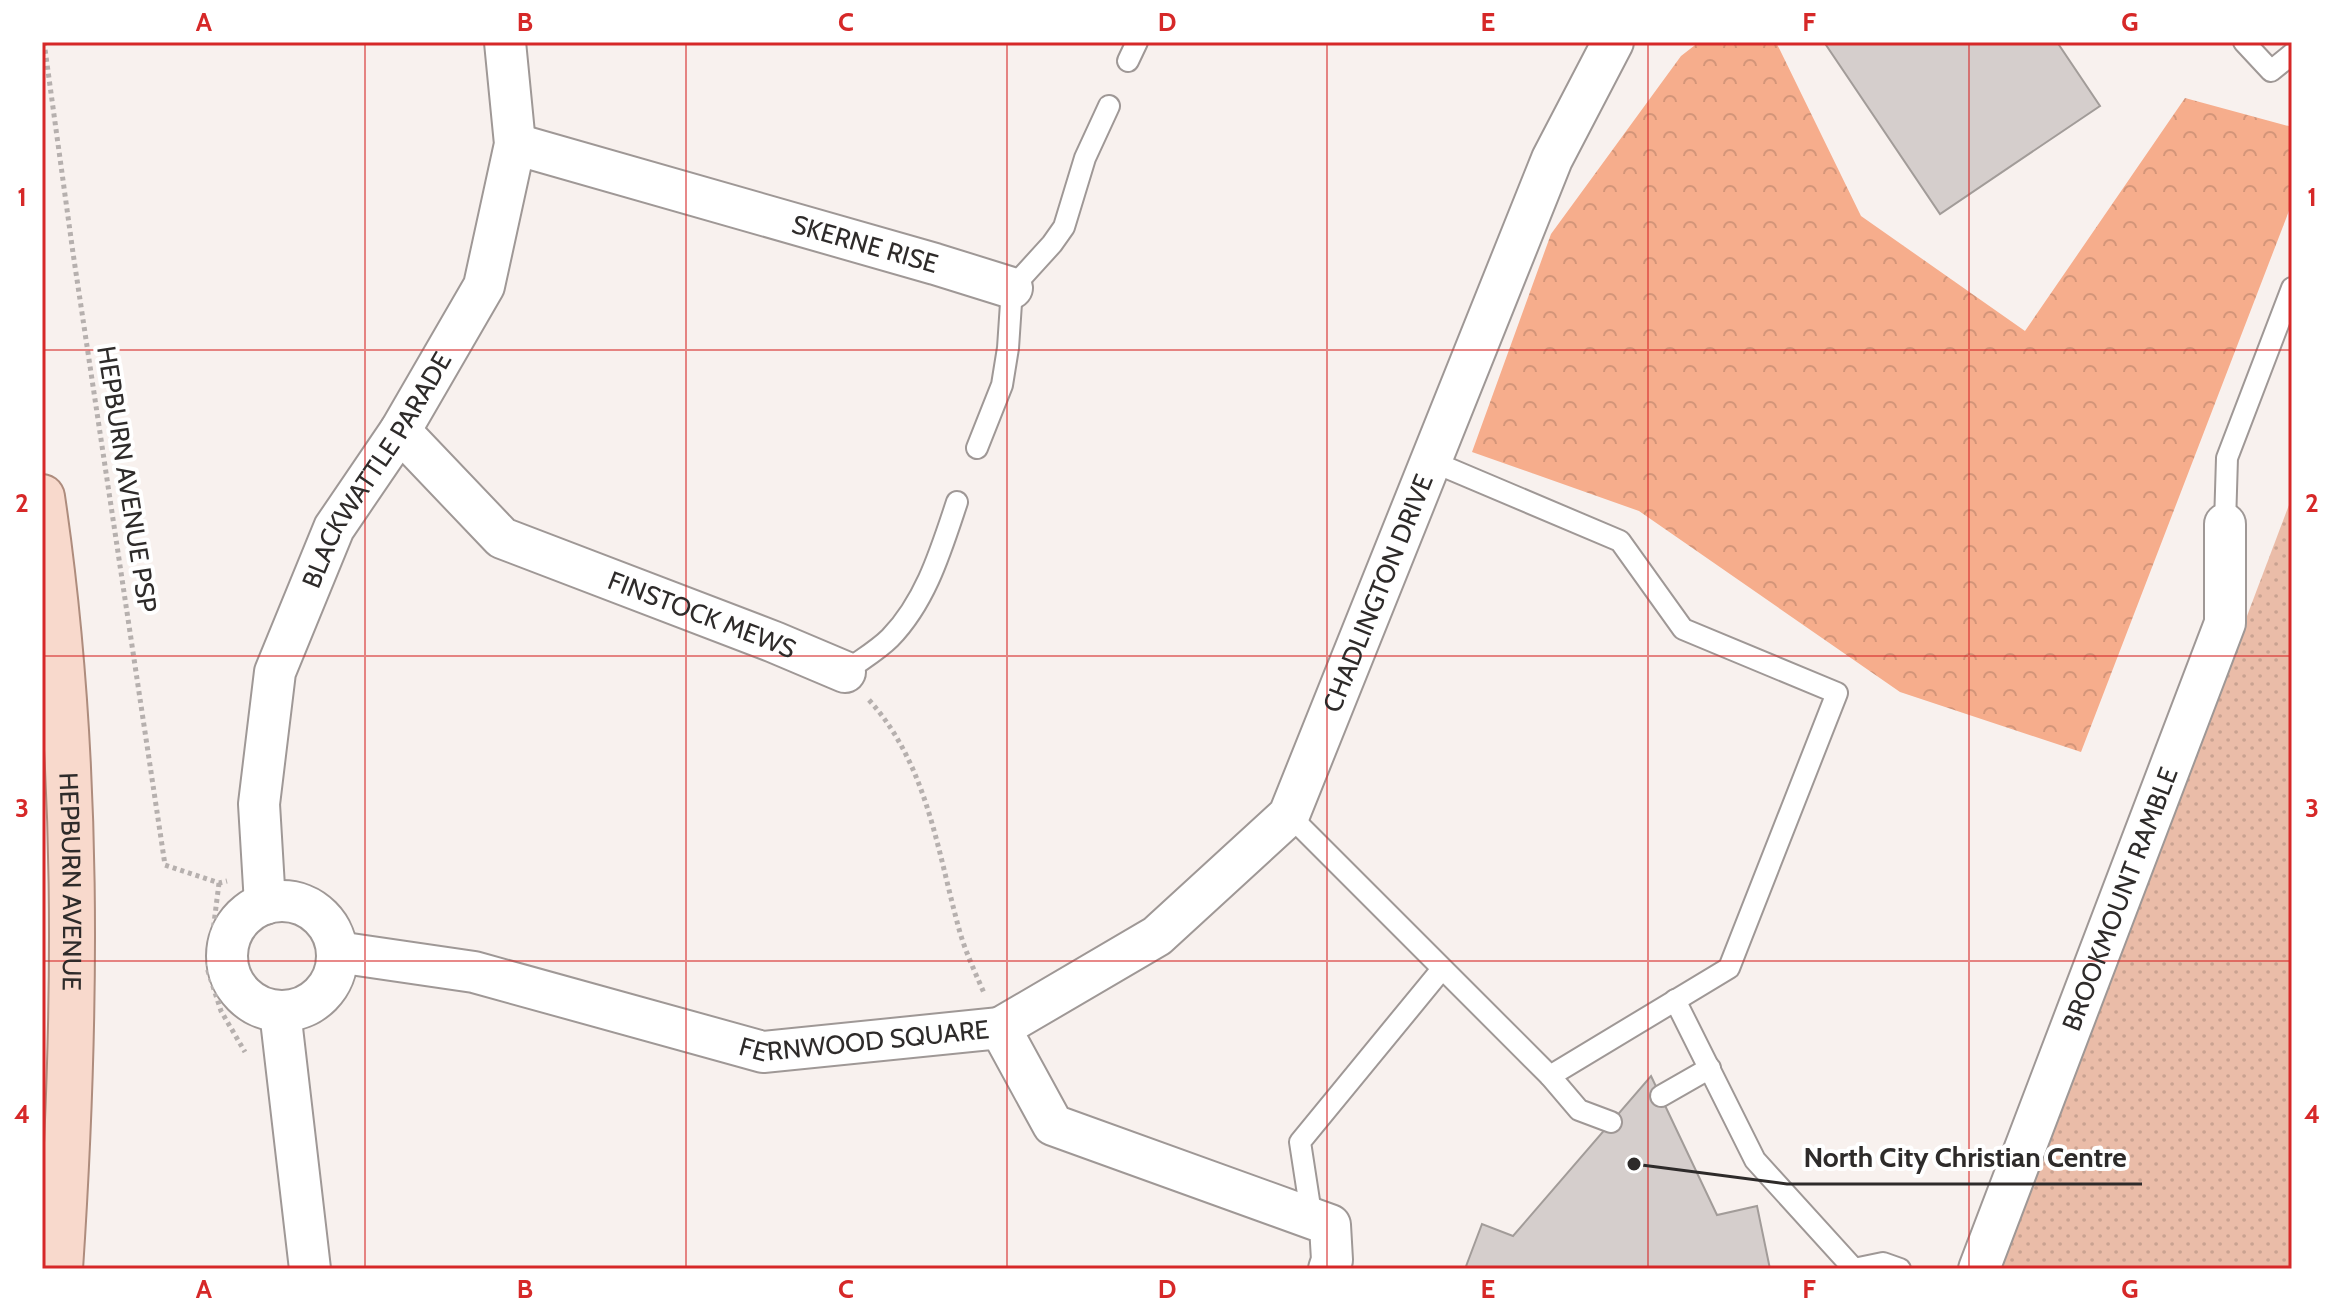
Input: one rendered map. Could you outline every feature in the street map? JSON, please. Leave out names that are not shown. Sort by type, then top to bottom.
[{"type":"main road","name":"HEPBURN AVENUE","points":[[42,497],[54,579],[67,750],[74,957],[68,1151],[60,1269]]},
{"type":"street","name":"BLACKWATTLE PARADE","points":[[265,904],[259,804],[275,672],[334,528],[400,431],[484,286],[515,144],[505,42]]},
{"type":"street","name":"CHADLINGTON DRIVE","points":[[1000,1028],[1157,936],[1289,815],[1552,159],[1613,42]]},
{"type":"street","name":"SKERNE RISE","points":[[515,144],[1012,288]]},
{"type":"street","name":"FINSTOCK MEWS","points":[[400,431],[502,538],[845,672]]},
{"type":"street","name":"BROOKMOUNT RAMBLE","points":[[1979,1269],[2225,623],[2225,524]]},
{"type":"street","points":[[288,900],[307,905],[323,917],[333,933],[337,952],[335,972],[326,989],[312,1002],[294,1010],[262,1008],[245,998],[233,982],[227,964],[227,945],[234,926],[247,912],[265,904],[288,900]]},
{"type":"street","name":"FERNWOOD SQUARE","points":[[337,952],[474,972],[763,1052],[1000,1028],[1053,1125],[1312,1220]]},
{"type":"street","points":[[280,1011],[310,1269]]},
{"type":"street","points":[[1312,1220],[1330,1225],[1332,1260],[1329,1269]]},
{"type":"lane","points":[[2244,42],[2271,71],[2292,54]]},
{"type":"lane","points":[[977,448],[1002,385],[1012,288],[1064,227],[1085,158],[1109,106]]},
{"type":"lane","points":[[2225,524],[2227,458],[2292,288]]},
{"type":"lane","points":[[1431,461],[1620,541],[1683,629],[1837,693],[1729,968],[1550,1076]]},
{"type":"lane","points":[[845,672],[889,639],[913,609],[938,560],[957,502]]},
{"type":"lane","points":[[1289,815],[1550,1076],[1579,1110],[1611,1122]]},
{"type":"lane","points":[[1312,1220],[1300,1142],[1442,969]]},
{"type":"lane","points":[[1675,1000],[1755,1160],[1854,1269],[1883,1263],[1900,1269]]},
{"type":"lane","points":[[1661,1096],[1710,1068]]},
{"type":"path","name":"HEPBURN AVENUE PSP","points":[[44,42],[68,222],[165,865],[219,883],[208,971],[221,1011],[248,1057]]},
{"type":"path","points":[[845,672],[882,714],[904,750],[924,794],[960,932],[1000,1028]]},
{"type":"shaded area","points":[[2292,497],[2292,1269],[2000,1269]]},
{"type":"green space","points":[[1699,42],[1776,42],[1861,216],[2025,331],[2185,98],[2292,127],[2292,203],[2081,752],[1900,692],[1639,511],[1472,452],[1551,234],[1681,56]]},
{"type":"building","points":[[1824,42],[2057,42],[2100,106],[1940,214]]},
{"type":"building","points":[[1651,1076],[1717,1215],[1757,1206],[1770,1269],[1465,1269],[1482,1224],[1513,1236]]},
{"type":"place","name":"North City Christian Centre","points":[[1634,1164]]}]
